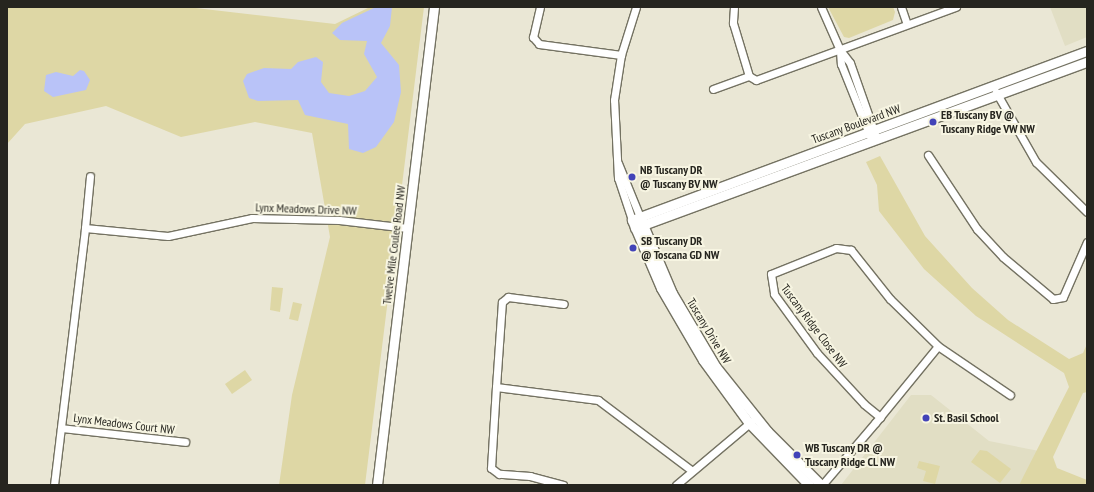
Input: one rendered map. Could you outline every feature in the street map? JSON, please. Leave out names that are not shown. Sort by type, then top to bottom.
[{"type":"street","name":"Twelve Mile Coulee Road NW","points":[[377,485],[434,7]]},
{"type":"street","points":[[540,7],[534,37],[539,44],[621,55]]},
{"type":"street","name":"Tuscany Drive NW","points":[[636,7],[621,55],[614,100],[618,163],[638,222],[693,330],[752,421],[809,485]]},
{"type":"street","points":[[734,7],[734,23],[749,76],[756,80],[956,7]]},
{"type":"street","points":[[821,7],[840,50],[850,63],[874,140]]},
{"type":"street","points":[[901,7],[907,24]]},
{"type":"street","name":"Tuscany Boulevard NW","points":[[638,222],[874,140],[996,92],[1087,51]]},
{"type":"street","name":"Tuscany Boulevard NW","points":[[638,222],[871,131],[1087,62]]},
{"type":"street","points":[[713,89],[749,76]]},
{"type":"street","points":[[996,92],[1036,162],[1087,212]]},
{"type":"street","points":[[928,155],[977,229],[1009,262],[1053,299],[1063,297],[1087,242]]},
{"type":"street","points":[[54,485],[90,176]]},
{"type":"street","name":"Lynx Meadows Drive NW","points":[[85,228],[168,236],[252,218],[339,220],[408,228]]},
{"type":"street","name":"Tuscany Ridge Close NW","points":[[880,416],[864,404],[817,353],[774,294],[771,274],[836,248],[851,250],[890,299],[938,346]]},
{"type":"street","points":[[563,485],[530,476],[499,474],[491,468],[502,302],[508,297],[564,304]]},
{"type":"street","points":[[821,485],[938,346],[1010,395]]},
{"type":"street","points":[[496,387],[598,400],[691,470]]},
{"type":"street","points":[[676,485],[691,470],[752,421]]},
{"type":"street","name":"Tuscany Drive NW","points":[[752,421],[821,485]]},
{"type":"street","name":"Lynx Meadows Court NW","points":[[61,428],[185,442]]},
{"type":"shaded area","points":[[7,7],[187,7],[335,24],[370,7],[424,7],[365,485],[279,485],[292,395],[330,237],[312,133],[255,122],[181,137],[106,106],[25,124],[7,144]]},
{"type":"shaded area","points":[[828,7],[893,7],[895,12],[893,20],[849,38],[844,37]]},
{"type":"shaded area","points":[[1050,7],[1087,7],[1087,37],[1065,46]]},
{"type":"shaded area","points":[[880,156],[925,236],[972,288],[1008,320],[1069,359],[1083,353],[1087,344],[1087,392],[1083,393],[1053,457],[1057,468],[1087,480],[1087,485],[1019,485],[1069,387],[1064,373],[976,316],[924,269],[879,211],[877,185],[866,162]]},
{"type":"shaded area","points":[[272,287],[283,288],[280,312],[270,310]]},
{"type":"shaded area","points":[[293,302],[302,304],[298,321],[289,319]]},
{"type":"shaded area","points":[[245,370],[252,380],[232,394],[225,384]]},
{"type":"shaded area","name":"St. Basil School","points":[[911,395],[931,395],[989,441],[1039,451],[1019,485],[841,485]]},
{"type":"shaded area","points":[[980,450],[987,451],[1011,469],[1000,483],[971,462]]},
{"type":"shaded area","points":[[919,461],[940,466],[935,484],[923,481],[926,471],[917,468]]},
{"type":"water","points":[[376,7],[392,7],[390,26],[381,43],[399,65],[401,92],[394,122],[376,147],[363,153],[349,149],[348,124],[305,115],[298,100],[258,101],[249,98],[243,81],[247,74],[264,68],[291,69],[298,62],[316,57],[323,62],[321,82],[329,93],[349,96],[365,91],[377,77],[364,54],[367,41],[340,40],[332,33],[342,23]]},
{"type":"water","points":[[80,70],[84,71],[90,80],[86,90],[53,97],[44,91],[46,75],[56,72],[73,76]]},
{"type":"place","name":"EB Tuscany BV @ Tuscany Ridge VW NW","points":[[933,122]]},
{"type":"place","name":"NB Tuscany DR @ Tuscany BV NW","points":[[632,177]]},
{"type":"place","name":"SB Tuscany DR @ Toscana GD NW","points":[[633,248]]},
{"type":"place","name":"St. Basil School","points":[[926,418]]},
{"type":"place","name":"WB Tuscany DR @ Tuscany Ridge CL NW","points":[[797,455]]}]
